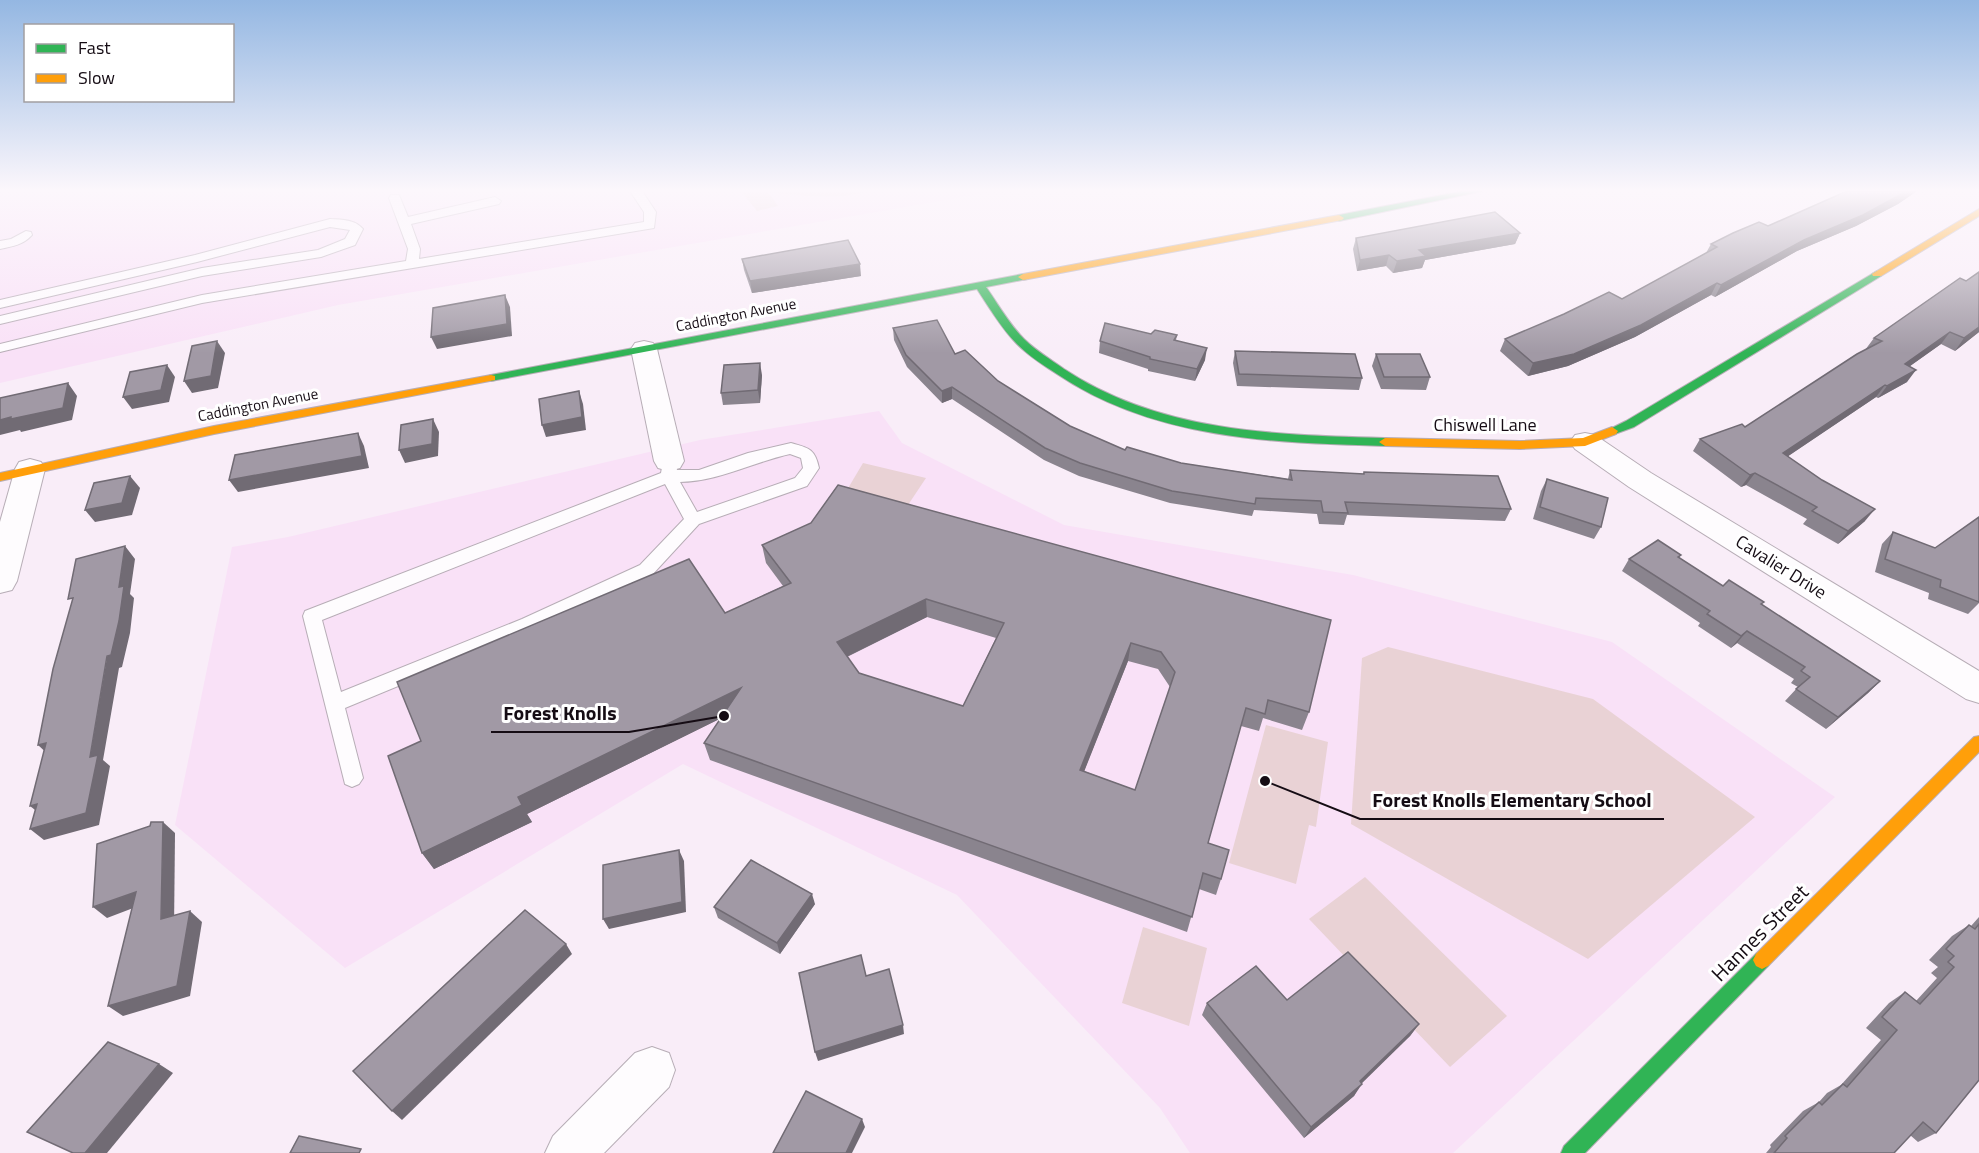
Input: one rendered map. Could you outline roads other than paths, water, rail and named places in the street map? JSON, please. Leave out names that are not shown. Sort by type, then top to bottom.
[{"type":"street","name":"Caddington Avenue","points":[[15,473],[214,430],[1196,245]]},
{"type":"street","name":"Chiswell Lane","points":[[980,286],[1018,339],[1067,378],[1116,403],[1192,426],[1294,440],[1520,445],[1585,442],[1630,424],[1925,245]]},
{"type":"street","points":[[644,349],[669,469]]},
{"type":"street","name":"Cavalier Drive","points":[[1585,442],[1640,480],[1979,689]]},
{"type":"street","points":[[0,581],[15,473]]},
{"type":"street","name":"Hannes Street","points":[[1571,1153],[1979,742]]},
{"type":"street","points":[[570,1153],[652,1070]]},
{"type":"lane","points":[[0,304],[247,245]]},
{"type":"lane","points":[[0,320],[202,272],[321,253],[343,245]]},
{"type":"lane","points":[[412,245],[412,264]]},
{"type":"lane","points":[[494,250],[495,245]]},
{"type":"lane","points":[[0,348],[202,300],[526,245]]},
{"type":"lane","points":[[335,703],[529,624],[646,570],[693,520],[801,482],[811,468],[808,455],[791,448],[754,457],[700,476],[669,469],[312,616],[352,778]]},
{"type":"lane","points":[[669,469],[693,520]]},
{"type":"place","name":"Forest Knolls","points":[[724,716]]},
{"type":"place","name":"Forest Knolls Elementary School","points":[[1265,781]]}]
